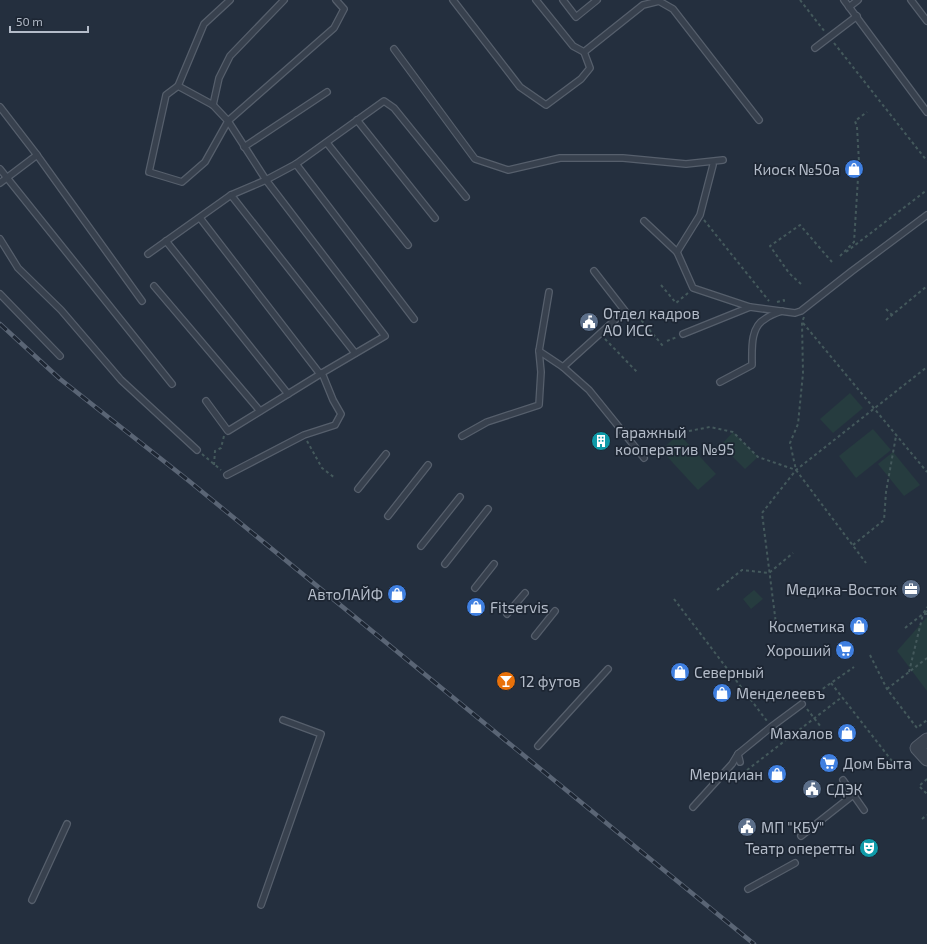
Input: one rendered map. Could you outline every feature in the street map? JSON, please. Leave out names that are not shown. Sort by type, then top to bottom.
[{"type":"street","points":[[922,744],[927,759]]},
{"type":"lane","points":[[230,0],[204,24],[178,86],[166,95],[149,172],[182,182],[205,162],[228,121],[334,28],[344,9],[336,0]]},
{"type":"lane","points":[[213,104],[219,78],[230,56],[284,0]]},
{"type":"lane","points":[[453,0],[520,87],[546,105],[581,79],[590,68],[584,52],[573,46],[536,0]]},
{"type":"lane","points":[[563,0],[576,17],[597,0]]},
{"type":"lane","points":[[584,52],[643,5],[659,0],[673,8],[759,120]]},
{"type":"lane","points":[[844,0],[927,112]]},
{"type":"lane","points":[[849,6],[858,0]]},
{"type":"lane","points":[[911,0],[927,21]]},
{"type":"lane","points":[[815,48],[856,16]]},
{"type":"lane","points":[[394,49],[475,159],[508,170],[560,158],[623,158],[686,164],[723,160]]},
{"type":"lane","points":[[178,86],[213,104],[228,121],[266,180],[385,336],[228,431],[206,401]]},
{"type":"lane","points":[[244,147],[327,92]]},
{"type":"lane","points":[[148,254],[231,195],[266,180],[296,164],[384,101],[394,108],[466,197]]},
{"type":"lane","points":[[0,107],[142,301]]},
{"type":"lane","points":[[357,120],[435,218]]},
{"type":"lane","points":[[327,143],[408,245]]},
{"type":"lane","points":[[0,183],[36,155]]},
{"type":"lane","points":[[296,164],[414,319]]},
{"type":"lane","points":[[677,252],[700,215],[713,165]]},
{"type":"lane","points":[[0,169],[172,384]]},
{"type":"lane","points":[[231,195],[355,353]]},
{"type":"lane","points":[[644,220],[677,252],[693,288],[750,307],[794,313],[801,311],[927,215]]},
{"type":"lane","points":[[200,218],[321,374],[341,414],[335,425],[304,436],[227,475]]},
{"type":"lane","points":[[0,239],[18,268],[61,310],[122,380],[197,450]]},
{"type":"lane","points":[[166,241],[288,394]]},
{"type":"lane","points":[[563,367],[625,311],[594,271]]},
{"type":"lane","points":[[154,286],[260,412]]},
{"type":"lane","points":[[462,436],[487,422],[539,405],[541,372],[539,351],[549,292]]},
{"type":"lane","points":[[0,294],[60,356]]},
{"type":"lane","points":[[683,334],[750,307]]},
{"type":"lane","points":[[720,382],[752,365],[752,345],[756,328],[763,319],[782,311]]},
{"type":"lane","points":[[539,351],[563,367],[589,390],[644,458]]},
{"type":"lane","points":[[358,489],[386,454]]},
{"type":"lane","points":[[388,516],[428,465]]},
{"type":"lane","points":[[421,546],[460,497]]},
{"type":"lane","points":[[445,564],[488,509]]},
{"type":"lane","points":[[475,588],[494,564]]},
{"type":"lane","points":[[507,614],[525,593]]},
{"type":"lane","points":[[535,636],[555,611]]},
{"type":"lane","points":[[538,746],[608,669]]},
{"type":"lane","points":[[693,807],[732,764],[738,754],[802,704]]},
{"type":"lane","points":[[261,905],[321,734],[283,720]]},
{"type":"lane","points":[[738,754],[740,762]]},
{"type":"lane","points":[[843,780],[864,810]]},
{"type":"lane","points":[[801,836],[853,795]]},
{"type":"lane","points":[[32,900],[67,824]]},
{"type":"lane","points":[[748,889],[796,864]]},
{"type":"path","points":[[800,0],[927,162]]},
{"type":"path","points":[[866,112],[855,121],[857,127],[859,162],[854,242],[840,256],[927,190]]},
{"type":"path","points":[[700,215],[771,303],[784,300]]},
{"type":"path","points":[[801,284],[789,273],[770,246],[800,224],[832,262]]},
{"type":"path","points":[[661,285],[676,303],[693,288]]},
{"type":"path","points":[[886,320],[927,286]]},
{"type":"path","points":[[813,302],[802,322],[803,373],[798,424],[790,443],[796,470],[866,563]]},
{"type":"path","points":[[886,309],[892,315]]},
{"type":"path","points":[[632,314],[637,315],[663,346]]},
{"type":"path","points":[[802,322],[927,472]]},
{"type":"path","points":[[599,334],[638,373]]},
{"type":"path","points":[[777,632],[762,513],[796,470],[927,367]]},
{"type":"path","points":[[689,431],[710,427],[734,432],[758,457],[796,470]]},
{"type":"path","points":[[214,465],[215,451],[221,448],[223,437],[228,431]]},
{"type":"path","points":[[304,436],[322,468],[334,478]]},
{"type":"path","points":[[853,545],[884,520],[886,492],[896,436]]},
{"type":"path","points":[[197,450],[227,475]]},
{"type":"path","points":[[717,590],[742,570],[769,572],[793,554]]},
{"type":"path","points":[[674,599],[771,727]]},
{"type":"path","points":[[909,672],[923,614],[927,608]]},
{"type":"path","points":[[905,628],[927,612]]},
{"type":"path","points":[[870,655],[887,689],[917,728],[927,720]]},
{"type":"path","points":[[887,689],[927,658]]},
{"type":"path","points":[[821,727],[802,704],[854,667]]},
{"type":"path","points":[[831,683],[892,761]]},
{"type":"path","points":[[747,770],[842,698]]},
{"type":"path","points":[[927,779],[919,786],[927,794]]},
{"type":"path","points":[[922,819],[927,815]]},
{"type":"green space","points":[[850,393],[863,408],[833,433],[820,419]]},
{"type":"green space","points":[[873,429],[891,450],[856,478],[839,456]]},
{"type":"green space","points":[[733,432],[758,457],[745,469],[721,445]]},
{"type":"green space","points":[[679,434],[716,474],[698,490],[661,450]]},
{"type":"green space","points":[[893,452],[920,485],[904,496],[878,464]]},
{"type":"green space","points":[[754,590],[763,599],[751,609],[743,599]]},
{"type":"green space","points":[[927,617],[927,691],[897,651]]},
{"type":"railway","points":[[0,324],[60,379],[189,481],[754,944]]},
{"type":"place","name":"Киоск №50а","points":[[854,169]]},
{"type":"place","name":"Отдел кадров АО ИСС","points":[[589,322]]},
{"type":"place","name":"Гаражный кооператив №95","points":[[601,441]]},
{"type":"place","name":"Медика-Восток","points":[[911,589]]},
{"type":"place","name":"АвтоЛАЙФ","points":[[397,594]]},
{"type":"place","name":"Fitservis","points":[[476,607]]},
{"type":"place","name":"Косметика","points":[[859,626]]},
{"type":"place","name":"Хороший","points":[[845,650]]},
{"type":"place","name":"Северный","points":[[680,672]]},
{"type":"place","name":"12 футов","points":[[506,681]]},
{"type":"place","name":"Менделеевъ","points":[[722,693]]},
{"type":"place","name":"Махалов","points":[[847,733]]},
{"type":"place","name":"Дом Быта","points":[[829,763]]},
{"type":"place","name":"Меридиан","points":[[777,774]]},
{"type":"place","name":"СДЭК","points":[[812,789]]},
{"type":"place","name":"МП \"КБУ\"","points":[[747,827]]},
{"type":"place","name":"Театр оперетты","points":[[869,848]]}]
